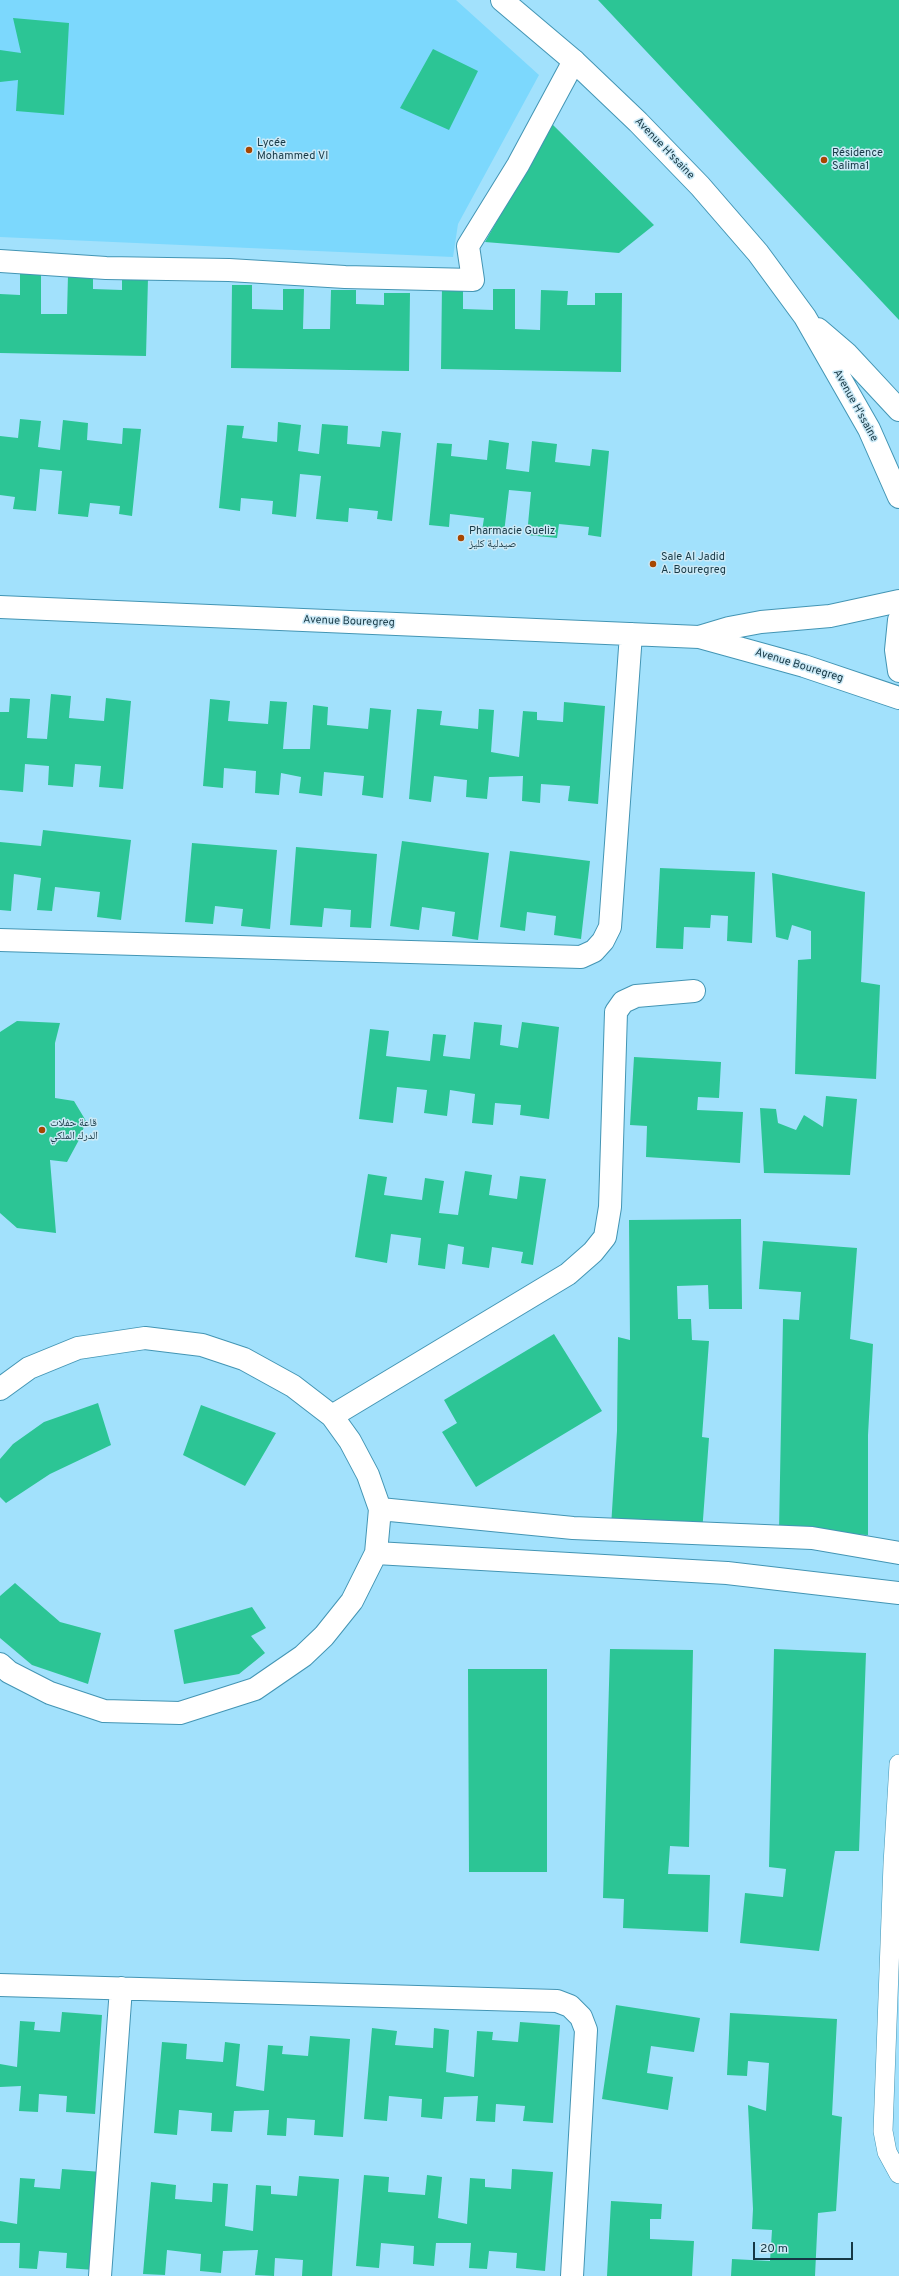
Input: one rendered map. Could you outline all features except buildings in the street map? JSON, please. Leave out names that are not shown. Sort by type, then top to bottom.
[{"type":"street","name":"Avenue H'ssaine","points":[[502,0],[574,61],[638,122],[700,186],[758,253],[805,317],[869,429],[899,498]]},
{"type":"street","points":[[0,261],[106,268],[229,270],[345,277],[473,280],[468,246],[518,165],[574,61]]},
{"type":"street","name":"Avenue H'ssaine","points":[[805,317],[846,353],[899,410]]},
{"type":"street","name":"Avenue Bouregreg","points":[[699,637],[761,622],[830,616],[899,601]]},
{"type":"street","name":"Avenue Bouregreg","points":[[0,608],[699,637],[804,666],[899,698]]},
{"type":"street","points":[[899,620],[896,650],[899,671]]},
{"type":"street","points":[[0,940],[581,957],[594,951],[603,941],[610,927],[631,634]]},
{"type":"street","points":[[332,1416],[568,1274],[593,1252],[604,1236],[610,1207],[616,1012],[623,1002],[636,996],[694,991]]},
{"type":"street","points":[[0,1389],[29,1368],[78,1348],[145,1338],[202,1345],[244,1359],[293,1386],[332,1416],[350,1441],[368,1475],[380,1509],[376,1553],[352,1601],[324,1636],[303,1656],[255,1689],[180,1713],[104,1711],[50,1693],[9,1672],[0,1664]]},
{"type":"street","points":[[380,1509],[573,1528],[812,1538],[899,1553]]},
{"type":"street","points":[[376,1553],[727,1573],[899,1593]]},
{"type":"street","points":[[0,1985],[557,2001],[570,2006],[581,2017],[586,2030],[572,2276]]},
{"type":"street","points":[[100,2276],[121,1988]]},
{"type":"lane","points":[[899,1764],[893,1864],[883,2131],[887,2152],[899,2174]]},
{"type":"shaded area","name":"Lycée Mohammed VI","points":[[0,0],[456,0],[539,75],[458,224],[453,257],[0,237]]},
{"type":"place","name":"Lycée Mohammed VI","points":[[249,150]]},
{"type":"place","name":"Résidence Salima1","points":[[824,160]]},
{"type":"place","name":"Pharmacie Gueliz صيدلية كليز","points":[[461,538]]},
{"type":"place","name":"Sale Al Jadid A. Bouregreg","points":[[653,564]]},
{"type":"place","name":"قاعة حفلات الدرك الملكي","points":[[42,1130]]}]
